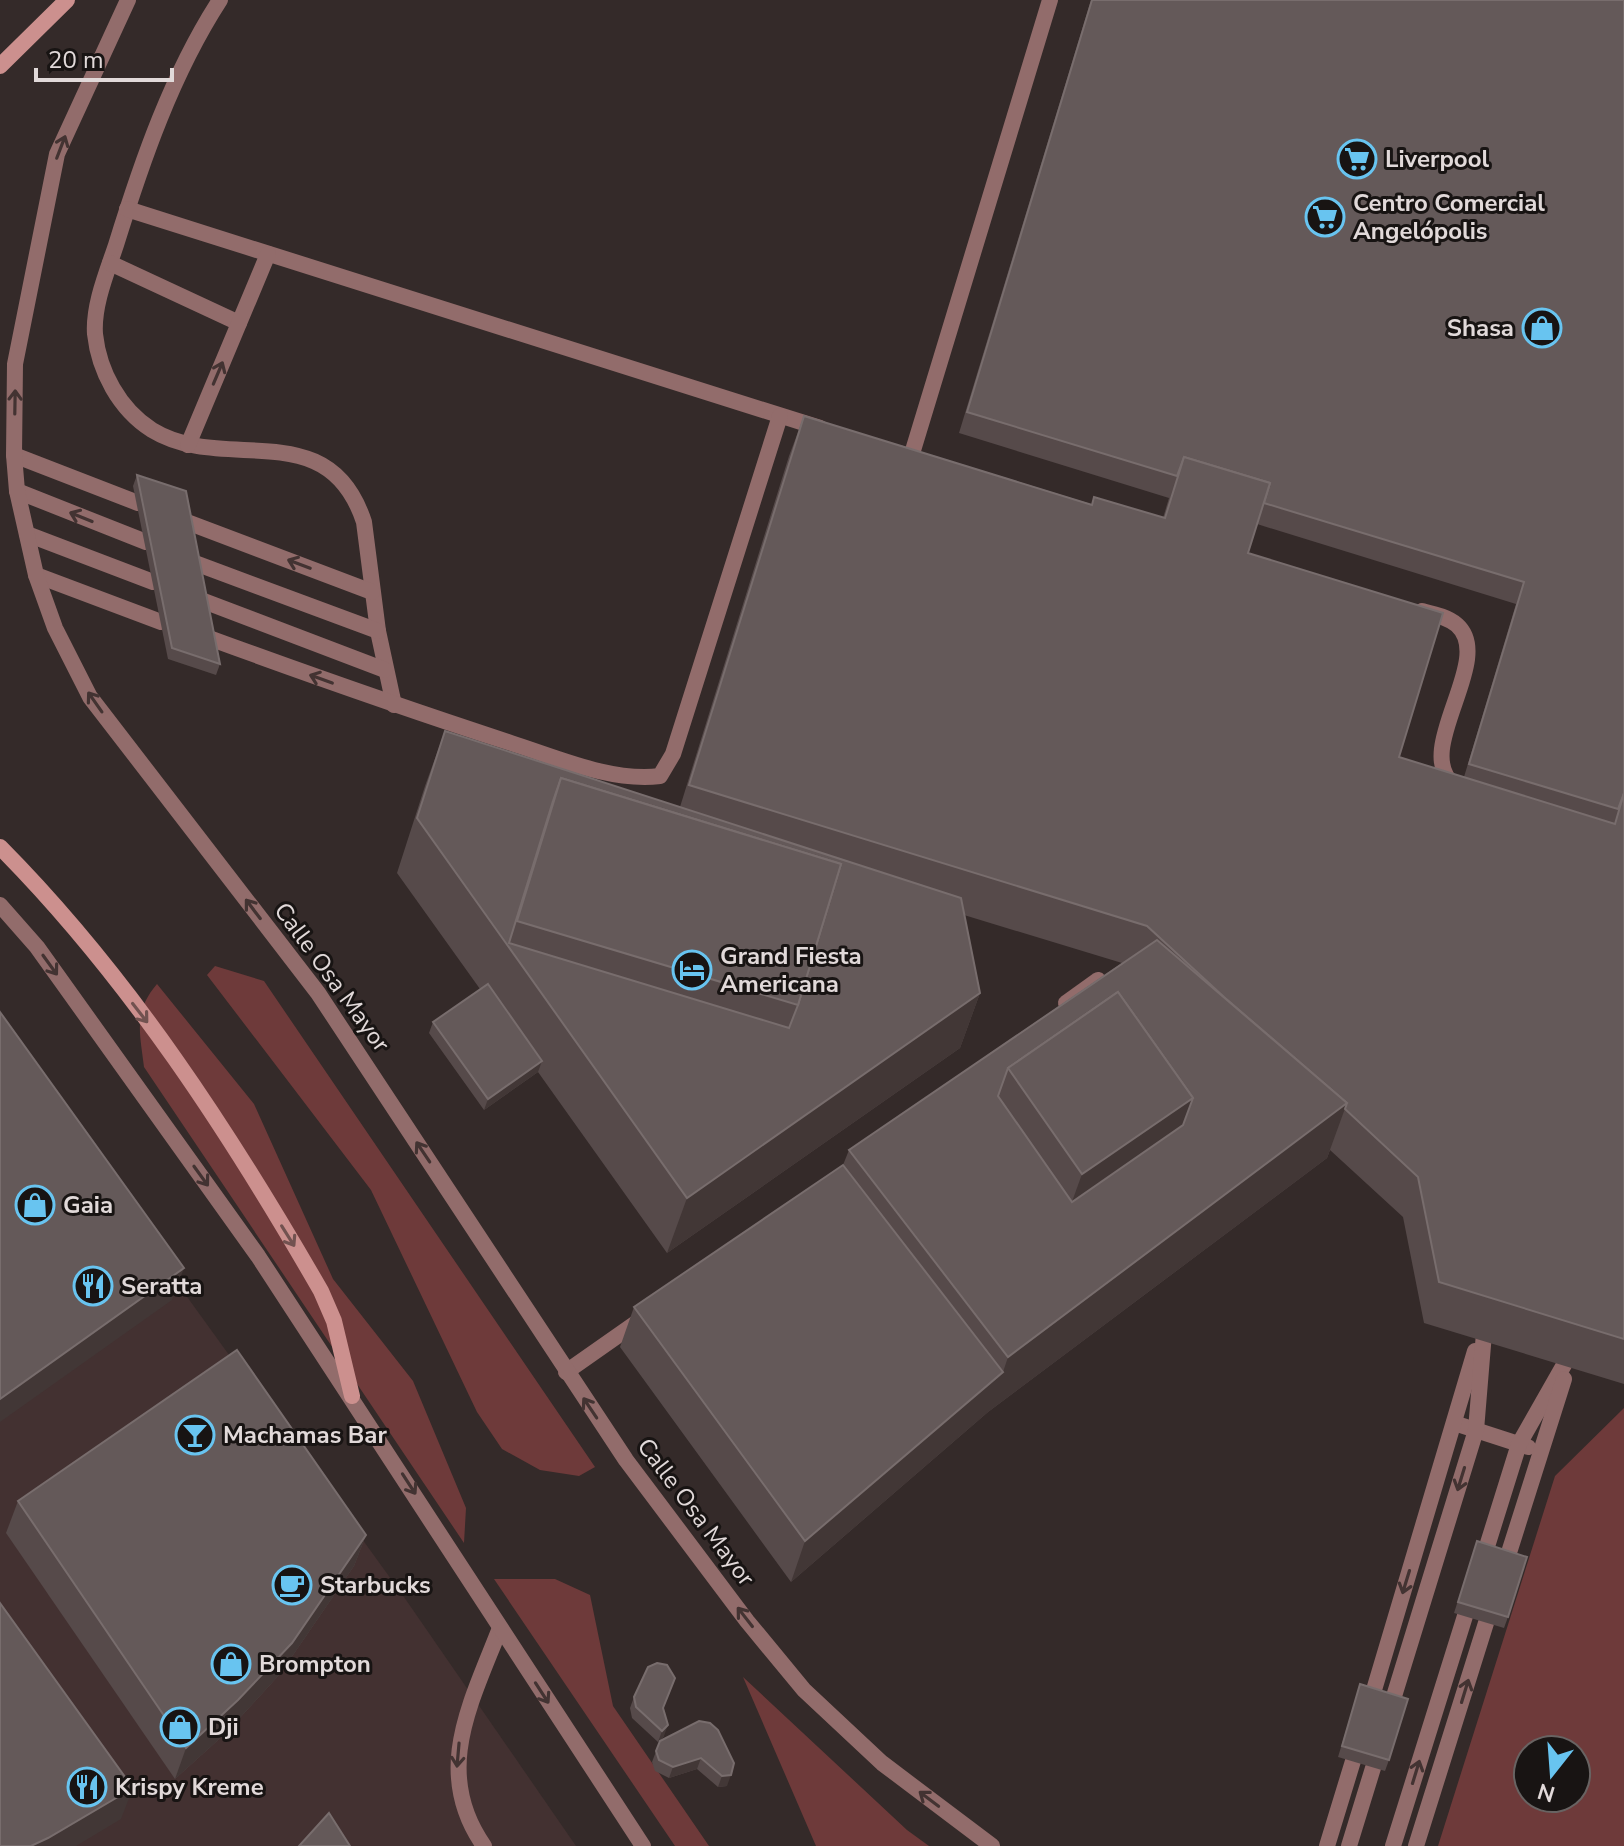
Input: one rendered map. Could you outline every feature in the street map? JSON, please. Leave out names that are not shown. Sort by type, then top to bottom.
[{"type":"main road","points":[[0,66],[67,0]]},
{"type":"main road","points":[[0,847],[54,901],[188,1075],[321,1291],[334,1321],[352,1396]]},
{"type":"street","name":"Calle Osa Mayor","points":[[128,0],[57,154],[15,364],[14,455],[17,491],[36,575],[55,628],[90,697],[318,993],[626,1460],[747,1621],[804,1690],[882,1763],[992,1846]]},
{"type":"street","points":[[220,0],[198,35],[171,94],[127,209],[110,263],[95,331],[103,370],[122,404],[152,430],[188,445],[303,455],[340,479],[358,506],[364,522],[378,631],[394,705]]},
{"type":"street","points":[[882,448],[918,460],[1050,0]]},
{"type":"street","points":[[127,209],[838,434]]},
{"type":"street","points":[[188,445],[268,254]]},
{"type":"street","points":[[110,263],[239,323]]},
{"type":"street","points":[[209,638],[394,705],[634,780],[660,776],[673,754],[780,416]]},
{"type":"street","points":[[14,455],[138,503]]},
{"type":"street","points":[[17,491],[146,542]]},
{"type":"street","points":[[187,522],[372,592]]},
{"type":"street","points":[[27,534],[153,582]]},
{"type":"street","points":[[195,563],[378,631]]},
{"type":"street","points":[[36,575],[161,622]]},
{"type":"street","points":[[201,600],[385,670]]},
{"type":"street","points":[[1398,603],[1443,617],[1459,626],[1467,641],[1467,658],[1441,751],[1441,768],[1450,783],[1464,792]]},
{"type":"street","points":[[0,905],[46,959],[258,1256],[643,1846]]},
{"type":"street","points":[[1048,1017],[1098,980]]},
{"type":"street","points":[[566,1372],[661,1304]]},
{"type":"street","points":[[1371,1700],[1485,1319],[1476,1430],[1391,1706]]},
{"type":"street","points":[[1484,1556],[1519,1444],[1574,1347],[1506,1562]]},
{"type":"street","points":[[1454,1423],[1541,1451]]},
{"type":"street","points":[[1393,1846],[1465,1616]]},
{"type":"street","points":[[1416,1846],[1486,1623]]},
{"type":"street","points":[[484,1846],[471,1828],[457,1788],[458,1748],[500,1628]]},
{"type":"street","points":[[1327,1846],[1353,1761]]},
{"type":"street","points":[[1349,1846],[1373,1768]]},
{"type":"shaded area","points":[[215,966],[264,981],[595,1467],[579,1476],[540,1470],[502,1449],[477,1412],[371,1190],[207,975]]},
{"type":"shaded area","points":[[157,984],[254,1104],[333,1279],[413,1381],[466,1508],[464,1543],[144,1067],[141,1014]]},
{"type":"shaded area","points":[[0,1038],[404,1597],[576,1846],[0,1846]]},
{"type":"shaded area","points":[[1624,1408],[1624,1846],[1438,1846],[1555,1476]]},
{"type":"shaded area","points":[[494,1579],[555,1579],[590,1595],[613,1706],[709,1846],[675,1846]]},
{"type":"shaded area","points":[[743,1677],[907,1830],[929,1846],[816,1846]]},
{"type":"building","name":"Centro Comercial Angelópolis","points":[[1092,0],[1624,0],[1624,793],[1618,809],[1469,764],[1524,582],[1264,503],[1270,483],[1184,457],[1177,476],[967,412]]},
{"type":"building","points":[[804,416],[1092,505],[1094,497],[1165,518],[1184,457],[1270,483],[1248,553],[1443,613],[1399,757],[1615,824],[1624,793],[1624,1339],[1439,1282],[1418,1177],[1345,1109],[1347,1103],[1147,926],[689,785]]},
{"type":"building","points":[[137,475],[186,491],[220,664],[172,648]]},
{"type":"building","points":[[445,731],[961,898],[980,993],[687,1198],[417,818]],"holes":[[[561,778],[841,864],[789,1028],[509,943]]]},
{"type":"building","points":[[561,778],[841,864],[798,1005],[517,921]]},
{"type":"building","points":[[1157,940],[1347,1103],[1008,1357],[849,1150]],"holes":[[[1118,992],[1193,1098],[1183,1125],[1072,1202],[998,1096],[1008,1068]]]},
{"type":"building","points":[[488,984],[542,1061],[488,1099],[433,1022]]},
{"type":"building","points":[[1118,992],[1193,1098],[1082,1174],[1008,1068]]},
{"type":"building","points":[[0,1012],[184,1268],[0,1399]]},
{"type":"building","points":[[843,1165],[1003,1372],[805,1541],[634,1307]]},
{"type":"building","points":[[237,1350],[366,1535],[292,1643],[238,1700],[186,1748],[18,1501]]},
{"type":"building","points":[[1477,1541],[1527,1557],[1508,1617],[1458,1602]]},
{"type":"building","points":[[0,1603],[133,1788],[31,1846],[0,1846]]},
{"type":"building","points":[[657,1663],[667,1665],[675,1678],[663,1708],[668,1725],[662,1731],[636,1707],[634,1697],[648,1667]]},
{"type":"building","points":[[1360,1684],[1408,1699],[1389,1760],[1342,1746]]},
{"type":"building","points":[[699,1721],[710,1723],[718,1730],[734,1763],[731,1775],[722,1776],[701,1758],[673,1767],[659,1760],[656,1751],[660,1741]]},
{"type":"building","points":[[329,1813],[350,1846],[299,1846]]},
{"type":"place","name":"Liverpool","points":[[1357,159]]},
{"type":"place","name":"Centro Comercial Angelópolis","points":[[1325,217]]},
{"type":"place","name":"Shasa","points":[[1542,328]]},
{"type":"place","name":"Grand Fiesta Americana","points":[[692,970]]},
{"type":"place","name":"Gaia","points":[[35,1205]]},
{"type":"place","name":"Seratta","points":[[93,1286]]},
{"type":"place","name":"Machamas Bar","points":[[195,1435]]},
{"type":"place","name":"Starbucks","points":[[292,1585]]},
{"type":"place","name":"Brompton","points":[[231,1664]]},
{"type":"place","name":"Dji","points":[[180,1727]]},
{"type":"place","name":"Krispy Kreme","points":[[87,1787]]}]
